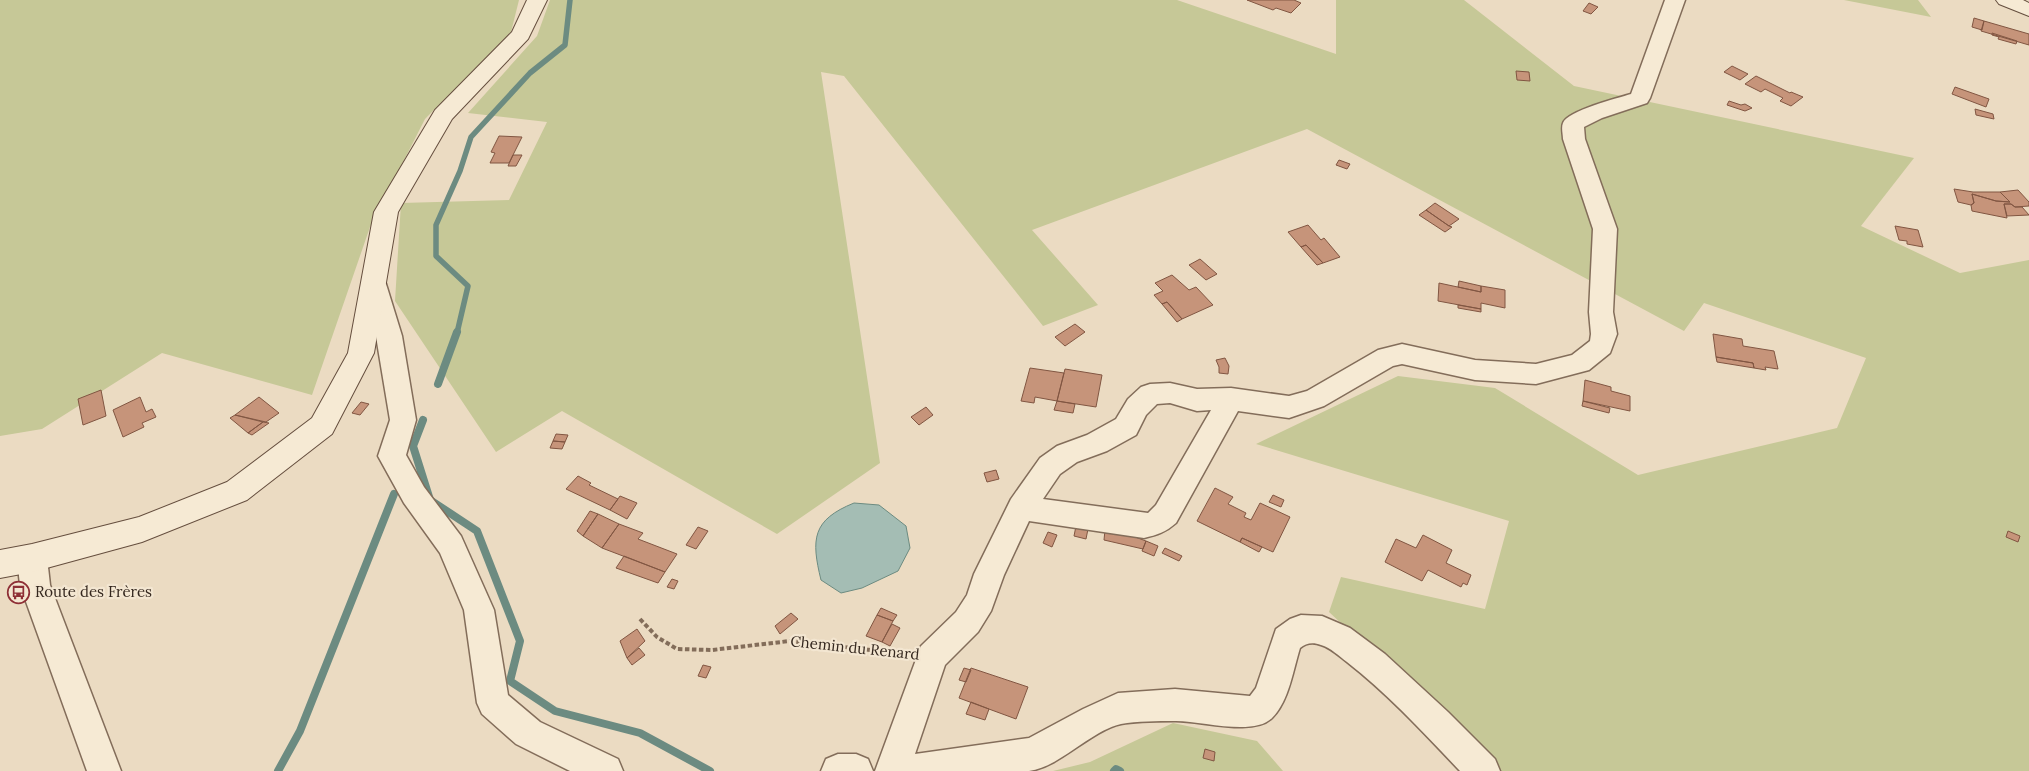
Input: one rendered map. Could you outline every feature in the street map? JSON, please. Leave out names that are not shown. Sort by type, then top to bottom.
[{"type":"street","points":[[0,564],[32,558],[142,529],[237,491],[322,426],[362,353],[386,212],[443,115],[521,35],[537,0]]},
{"type":"street","name":"Chemin du Renard","points":[[892,771],[932,656],[967,622],[980,601],[989,574],[1021,508],[1050,466],[1068,454],[1097,443],[1126,427],[1137,407],[1150,394],[1170,393],[1197,400],[1231,399],[1289,407],[1315,399],[1387,357],[1402,354],[1475,370],[1536,374],[1580,363],[1602,346],[1604,334],[1601,312],[1605,229],[1574,139],[1574,124],[1594,113],[1640,98],[1675,0]]},
{"type":"street","points":[[2006,0],[2029,10]]},
{"type":"street","points":[[374,284],[389,336],[403,420],[392,456],[414,495],[452,545],[479,610],[493,703],[528,733],[606,771]]},
{"type":"street","points":[[1021,508],[1144,526],[1156,523],[1166,514],[1231,399]]},
{"type":"street","points":[[32,558],[35,585],[104,771]]},
{"type":"street","points":[[909,771],[1034,754],[1094,720],[1118,709],[1175,704],[1246,712],[1259,709],[1269,696],[1287,639],[1301,629],[1322,630],[1339,638],[1374,664],[1437,723],[1484,771]]},
{"type":"street","points":[[838,771],[856,771]]},
{"type":"path","name":"Chemin du Renard","points":[[640,619],[657,637],[677,648],[712,650],[790,640],[932,656]]},
{"type":"green space","points":[[0,0],[519,0],[511,32],[425,119],[370,227],[312,395],[162,353],[42,429],[0,436]]},
{"type":"green space","points":[[550,0],[1177,0],[1336,54],[1336,0],[1464,0],[1574,86],[1914,158],[1861,226],[1960,273],[2029,260],[2029,771],[1500,771],[1329,612],[1341,577],[1485,609],[1509,521],[1256,444],[1398,376],[1495,388],[1638,475],[1837,428],[1866,358],[1704,303],[1684,331],[1307,129],[1032,230],[1098,305],[1043,326],[844,76],[821,72],[880,463],[777,534],[562,411],[496,452],[395,301],[401,203],[509,200],[547,122],[468,113],[537,36]]},
{"type":"green space","points":[[1844,0],[1918,0],[1931,17]]},
{"type":"green space","points":[[1173,723],[1257,741],[1283,771],[1053,771],[1090,762]]},
{"type":"water","points":[[854,503],[879,505],[906,526],[910,548],[898,571],[862,588],[841,593],[821,580],[816,542],[822,524],[830,516]]},
{"type":"building","points":[[1247,0],[1294,0],[1301,3],[1291,13],[1276,8],[1273,10]]},
{"type":"building","points":[[1589,3],[1598,7],[1591,14],[1583,11]]},
{"type":"building","points":[[1974,18],[1984,21],[1982,30],[1972,27]]},
{"type":"building","points":[[1984,21],[2029,34],[2029,45],[1981,31]]},
{"type":"building","points":[[1992,33],[2017,41],[2016,44],[1998,39],[1999,37],[1992,35]]},
{"type":"building","points":[[1732,66],[1748,74],[1740,80],[1724,72]]},
{"type":"building","points":[[1516,71],[1529,72],[1530,81],[1517,80]]},
{"type":"building","points":[[1756,76],[1790,93],[1803,97],[1791,106],[1780,101],[1783,98],[1765,89],[1761,92],[1745,84]]},
{"type":"building","points":[[1955,87],[1989,99],[1986,107],[1952,94]]},
{"type":"building","points":[[1729,101],[1741,105],[1745,104],[1752,108],[1745,111],[1727,105]]},
{"type":"building","points":[[1975,109],[1993,114],[1994,119],[1976,115]]},
{"type":"building","points":[[499,136],[522,137],[509,163],[490,163],[495,153],[491,152]]},
{"type":"building","points":[[513,155],[522,155],[516,166],[508,166]]},
{"type":"building","points":[[1339,160],[1350,164],[1347,169],[1336,165]]},
{"type":"building","points":[[1954,189],[1973,192],[2000,192],[2010,202],[1996,201],[1972,194],[1974,203],[1971,205],[1958,202]]},
{"type":"building","points":[[2018,190],[2029,202],[2029,206],[2015,207],[2011,204],[2004,204],[2007,218],[1972,211],[1971,205],[1974,203],[1972,194],[1996,201],[2010,202],[2000,192]]},
{"type":"building","points":[[1435,203],[1459,219],[1449,226],[1426,210]]},
{"type":"building","points":[[2004,204],[2022,207],[2029,215],[2007,216]]},
{"type":"building","points":[[1426,210],[1452,227],[1445,232],[1419,215]]},
{"type":"building","points":[[1308,225],[1321,240],[1324,238],[1340,257],[1323,263],[1306,245],[1301,247],[1288,232]]},
{"type":"building","points":[[1895,226],[1918,230],[1923,247],[1907,244],[1907,241],[1899,240]]},
{"type":"building","points":[[1306,245],[1323,263],[1317,265],[1301,247]]},
{"type":"building","points":[[1200,259],[1217,274],[1206,280],[1189,265]]},
{"type":"building","points":[[1172,275],[1189,290],[1196,287],[1213,305],[1182,319],[1167,302],[1162,304],[1154,295],[1163,291],[1155,283]]},
{"type":"building","points":[[1459,281],[1481,286],[1481,292],[1458,287]]},
{"type":"building","points":[[1439,283],[1481,292],[1481,286],[1505,290],[1505,308],[1481,303],[1481,309],[1438,301]]},
{"type":"building","points":[[1167,302],[1182,319],[1177,322],[1162,304]]},
{"type":"building","points":[[1458,305],[1481,309],[1481,312],[1458,308]]},
{"type":"building","points":[[1075,324],[1085,332],[1065,346],[1055,337]]},
{"type":"building","points":[[1713,334],[1742,339],[1743,346],[1774,351],[1778,369],[1754,368],[1753,363],[1716,357]]},
{"type":"building","points":[[1716,357],[1753,363],[1754,368],[1717,362]]},
{"type":"building","points":[[1225,358],[1229,366],[1228,374],[1219,373],[1216,360]]},
{"type":"building","points":[[1030,368],[1064,373],[1057,401],[1035,397],[1034,403],[1021,401]]},
{"type":"building","points":[[1065,369],[1102,375],[1096,407],[1057,401]]},
{"type":"building","points":[[1585,380],[1611,387],[1611,391],[1630,396],[1630,411],[1583,401]]},
{"type":"building","points":[[101,390],[106,416],[83,425],[78,399]]},
{"type":"building","points":[[140,397],[146,412],[152,409],[156,417],[142,423],[144,427],[123,437],[113,410]]},
{"type":"building","points":[[259,397],[279,413],[266,422],[235,415]]},
{"type":"building","points":[[1057,401],[1075,404],[1073,413],[1054,410]]},
{"type":"building","points":[[1583,401],[1610,408],[1609,413],[1582,406]]},
{"type":"building","points":[[361,402],[369,404],[360,415],[352,413]]},
{"type":"building","points":[[926,407],[933,415],[919,425],[911,417]]},
{"type":"building","points":[[235,415],[263,422],[248,433],[230,418]]},
{"type":"building","points":[[263,422],[269,423],[252,435],[248,433]]},
{"type":"building","points":[[556,434],[568,435],[565,442],[553,441]]},
{"type":"building","points":[[553,441],[565,442],[562,449],[550,448]]},
{"type":"building","points":[[996,470],[999,479],[987,482],[984,473]]},
{"type":"building","points":[[578,476],[591,483],[589,485],[618,499],[610,510],[566,489]]},
{"type":"building","points":[[1215,488],[1233,497],[1228,504],[1246,513],[1244,517],[1251,520],[1260,503],[1290,517],[1273,552],[1242,538],[1240,542],[1197,521]]},
{"type":"building","points":[[1273,495],[1284,500],[1281,507],[1269,502]]},
{"type":"building","points":[[620,496],[637,503],[627,519],[610,510]]},
{"type":"building","points":[[590,511],[598,514],[583,536],[577,531]]},
{"type":"building","points":[[598,514],[619,524],[602,548],[583,536]]},
{"type":"building","points":[[619,524],[643,533],[638,539],[677,554],[665,572],[602,548]]},
{"type":"building","points":[[1076,526],[1088,529],[1086,539],[1074,536]]},
{"type":"building","points":[[698,527],[708,531],[696,549],[686,545]]},
{"type":"building","points":[[1105,530],[1127,534],[1146,541],[1143,549],[1104,540]]},
{"type":"building","points":[[2008,531],[2020,536],[2018,542],[2006,537]]},
{"type":"building","points":[[1048,532],[1057,535],[1052,547],[1043,543]]},
{"type":"building","points":[[1423,535],[1452,550],[1446,563],[1471,575],[1467,585],[1463,583],[1461,587],[1428,570],[1422,581],[1385,562],[1396,539],[1416,548]]},
{"type":"building","points":[[1242,538],[1262,547],[1259,552],[1240,542]]},
{"type":"building","points":[[1146,541],[1158,546],[1154,556],[1142,551]]},
{"type":"building","points":[[1165,548],[1182,556],[1179,561],[1162,553]]},
{"type":"building","points":[[624,556],[665,572],[658,583],[616,568]]},
{"type":"building","points":[[672,579],[678,581],[674,589],[667,587]]},
{"type":"building","points":[[881,608],[897,615],[893,621],[877,615]]},
{"type":"building","points":[[791,613],[798,619],[780,634],[775,626]]},
{"type":"building","points":[[877,615],[893,621],[882,642],[866,636]]},
{"type":"building","points":[[892,624],[900,628],[890,646],[882,642]]},
{"type":"building","points":[[637,629],[645,641],[627,658],[620,641]]},
{"type":"building","points":[[639,648],[645,655],[632,665],[627,658]]},
{"type":"building","points":[[703,665],[711,667],[706,678],[698,676]]},
{"type":"building","points":[[964,668],[971,670],[966,682],[959,680]]},
{"type":"building","points":[[971,668],[1028,687],[1016,719],[959,698]]},
{"type":"building","points":[[971,702],[989,709],[985,720],[966,714]]},
{"type":"building","points":[[1205,749],[1215,752],[1214,761],[1203,758]]},
{"type":"waterway","points":[[457,333],[468,286],[436,256],[436,225],[460,171],[471,137],[530,73],[565,45],[570,0]]},
{"type":"waterway","points":[[438,384],[457,332]]},
{"type":"waterway","points":[[423,420],[413,446],[430,500],[477,531],[520,641],[510,681],[555,711],[640,733],[710,771]]},
{"type":"waterway","points":[[278,771],[300,731],[394,494]]},
{"type":"waterway","points":[[1114,771],[1116,769],[1120,771]]},
{"type":"place","name":"Route des Frères","points":[[19,592]]}]
